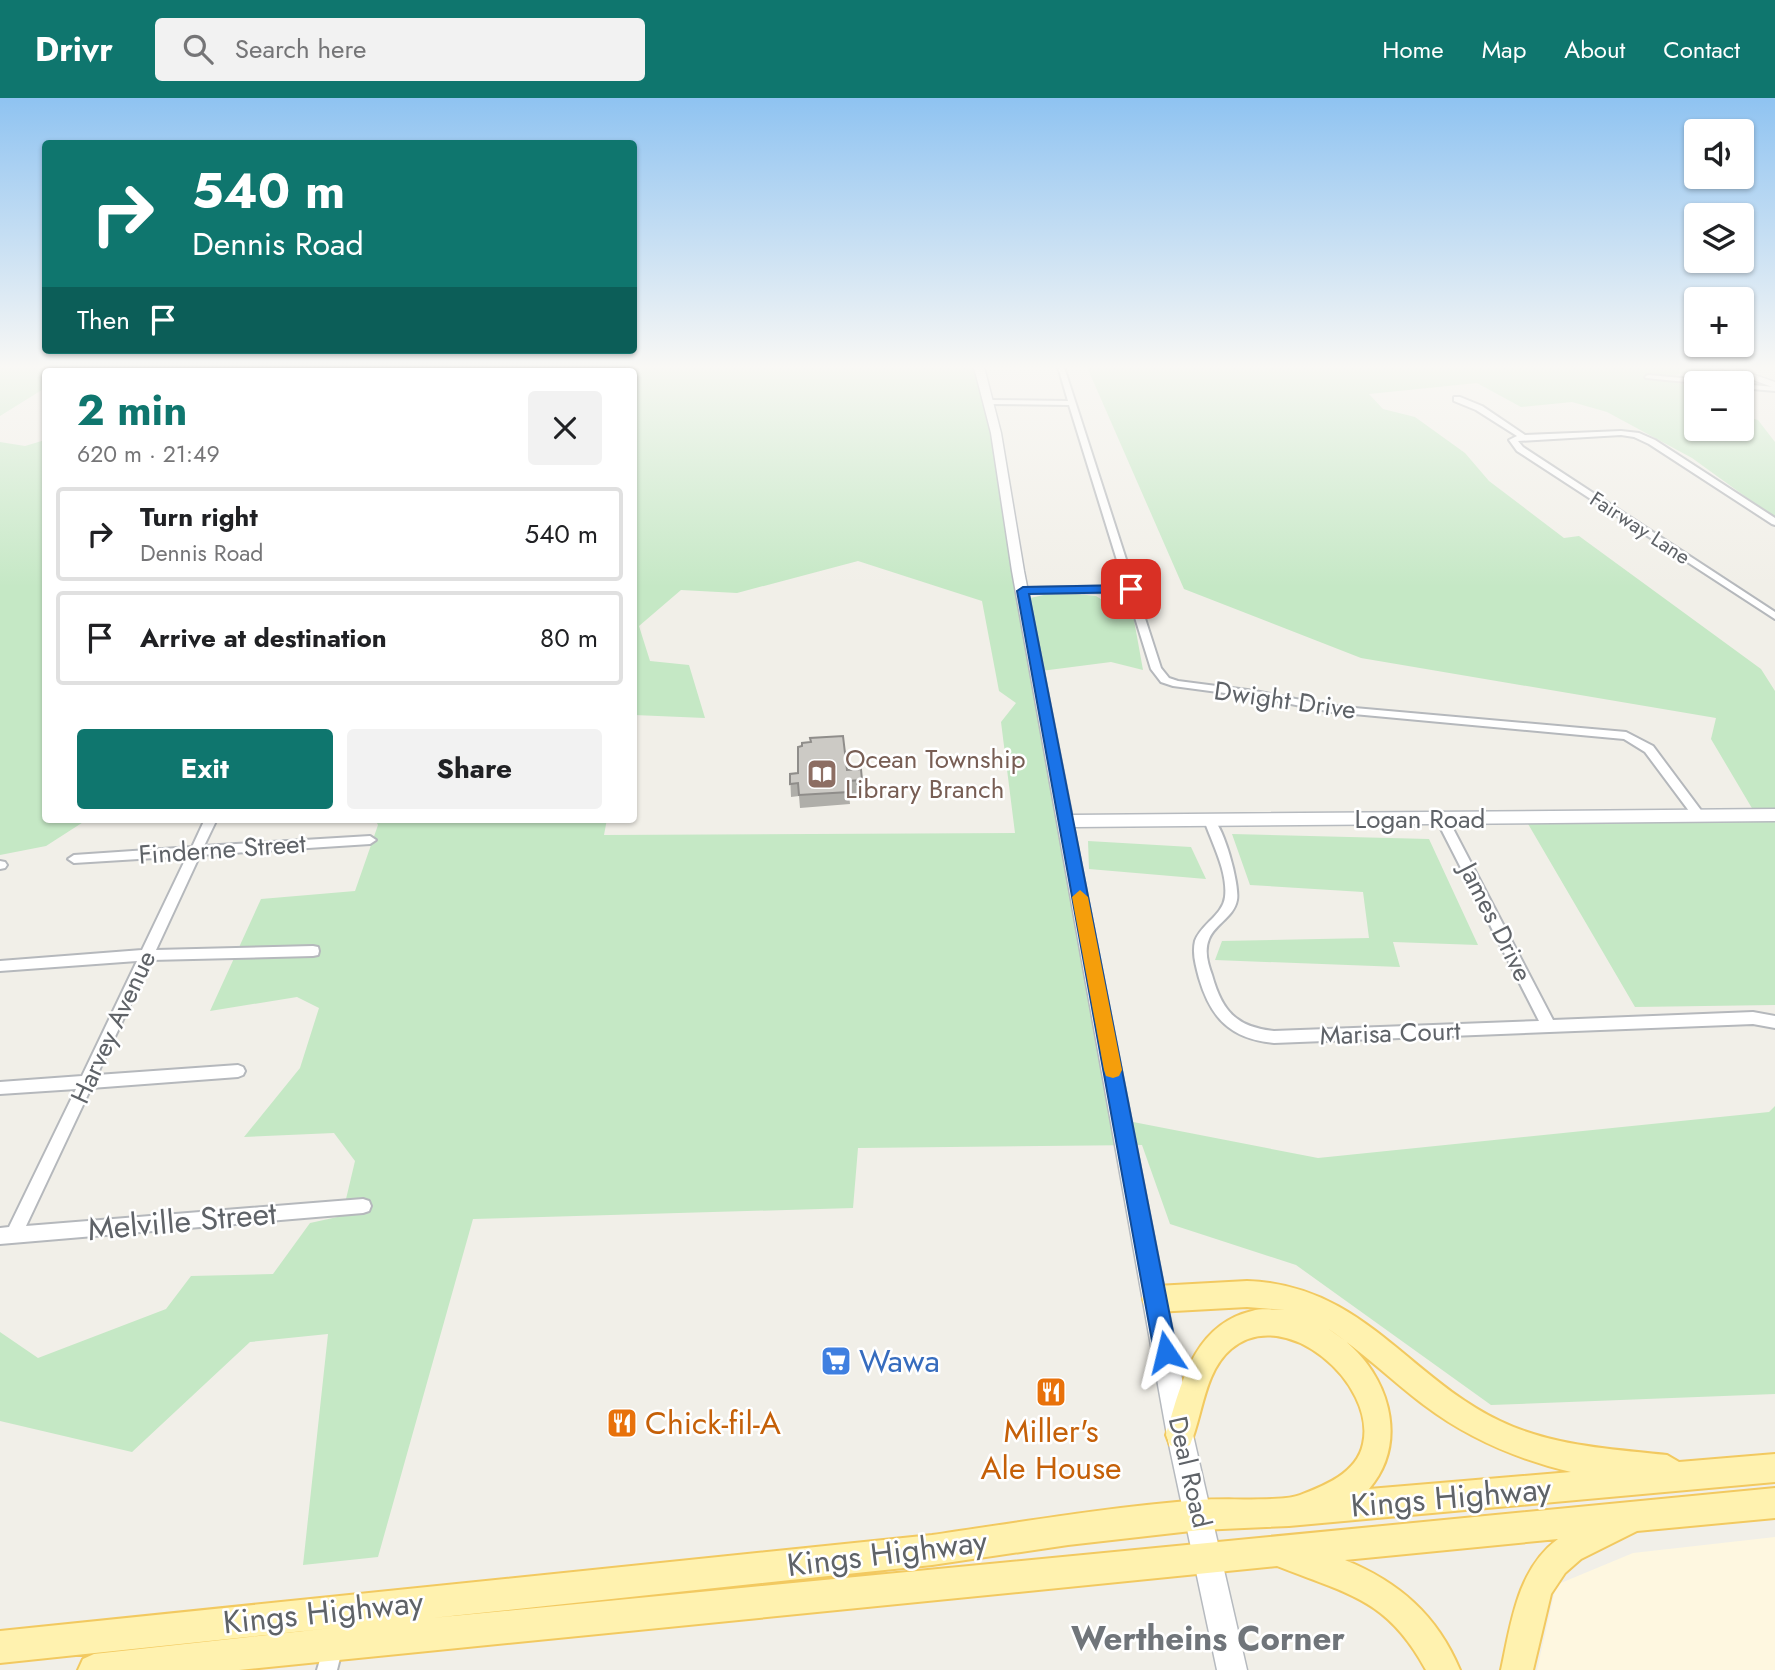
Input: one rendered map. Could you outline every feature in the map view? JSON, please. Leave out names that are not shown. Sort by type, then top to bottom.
[{"type":"main road","points":[[1156,1299],[1263,1294],[1297,1300],[1339,1321],[1450,1408],[1512,1442],[1573,1459],[1721,1473]]},
{"type":"main road","points":[[1180,1435],[1209,1356],[1224,1338],[1245,1327],[1270,1323],[1293,1326],[1322,1338],[1340,1353],[1370,1392],[1377,1414],[1377,1449],[1374,1460],[1359,1480],[1322,1500],[1289,1511]]},
{"type":"main road","name":"Kings Highway","points":[[0,1647],[932,1550],[1068,1530],[1200,1515],[1289,1511],[1775,1468]]},
{"type":"main road","name":"Kings Highway","points":[[94,1670],[330,1658],[404,1636],[1775,1503]]},
{"type":"main road","points":[[1517,1670],[1534,1600],[1548,1569],[1578,1544],[1640,1514]]},
{"type":"main road","points":[[1273,1550],[1350,1575],[1391,1598],[1423,1633],[1444,1670]]},
{"type":"street","name":"Deal Road","points":[[996,440],[1180,1435],[1233,1670]]},
{"type":"street","name":"Dwight Drive","points":[[1085,440],[1156,669],[1162,678],[1171,682],[1332,709],[1626,736],[1649,749],[1699,816]]},
{"type":"street","name":"Fairway Lane","points":[[1513,440],[1520,449],[1773,613]]},
{"type":"street","points":[[1647,440],[1775,522]]},
{"type":"street","points":[[1023,591],[1131,589]]},
{"type":"street","name":"Logan Road","points":[[1066,821],[1775,815]]},
{"type":"street","name":"James Drive","points":[[1442,819],[1549,1026]]},
{"type":"street","name":"Marisa Court","points":[[1210,820],[1229,882],[1230,899],[1225,911],[1202,939],[1200,957],[1211,998],[1217,1008],[1234,1025],[1254,1034],[1274,1038],[1753,1018],[1775,1022]]},
{"type":"street","name":"Harvey Avenue","points":[[7,1235],[88,1080],[209,823]]},
{"type":"street","name":"Finderne Street","points":[[74,859],[370,840]]},
{"type":"street","points":[[0,966],[147,955],[313,951]]},
{"type":"street","points":[[0,1088],[238,1071]]},
{"type":"street","name":"Melville Street","points":[[7,1235],[363,1206]]},
{"type":"shaded area","points":[[1775,1537],[1775,1670],[1537,1670],[1556,1585],[1633,1553]]},
{"type":"green space","points":[[637,440],[994,440],[1026,599],[1057,592],[1096,596],[1134,620],[1143,670],[1111,662],[1041,671],[1098,945],[1128,1121],[1318,1158],[1769,1112],[1775,1106],[1775,1394],[1491,1405],[1296,1265],[1170,1224],[1142,1145],[858,1148],[853,1208],[473,1219],[378,1557],[303,1565],[328,1334],[250,1342],[132,1452],[0,1421],[0,1332],[38,1358],[166,1309],[191,1276],[273,1274],[310,1223],[342,1216],[355,1161],[334,1133],[244,1137],[300,1068],[319,1008],[297,997],[210,1011],[261,899],[355,891],[377,823],[606,823],[604,835],[1015,833],[1001,722],[1016,703],[999,691],[982,601],[858,561],[737,593],[681,590],[639,626],[650,661],[689,665],[705,718],[637,715]]},
{"type":"green space","points":[[1119,440],[1447,440],[1465,453],[1489,481],[1564,538],[1579,536],[1761,669],[1775,691],[1775,1005],[1635,1007],[1524,817],[1756,815],[1711,739],[1716,718],[1361,658],[1184,589]]},
{"type":"green space","points":[[1659,440],[1774,440],[1775,518],[1692,458]]},
{"type":"green space","points":[[42,441],[42,823],[82,823],[46,846],[0,855],[0,442],[25,446]]},
{"type":"green space","points":[[1232,834],[1429,839],[1478,945],[1393,942],[1400,967],[1215,960],[1222,941],[1369,938],[1363,892],[1250,885]]},
{"type":"green space","points":[[1088,841],[1191,847],[1206,879],[1089,869]]},
{"type":"building","name":"Ocean Township Library Branch","points":[[843,736],[847,770],[861,769],[862,780],[848,781],[849,792],[799,795],[798,783],[790,784],[790,774],[798,773],[798,747],[802,746],[802,743],[811,742],[810,738]]},
{"type":"slow traffic","points":[[1080,897],[1113,1070]]},
{"type":"place","name":"Ocean Township Library Branch","points":[[822,774]]},
{"type":"place","name":"Wawa","points":[[836,1361]]},
{"type":"place","name":"Miller's Ale House","points":[[1051,1392]]},
{"type":"place","name":"Chick-fil-A","points":[[622,1423]]},
{"type":"district","name":"Wertheins Corner","points":[[1208,1638]]},
{"type":"route","points":[[1131,589],[1023,591],[1166,1352]]}]
